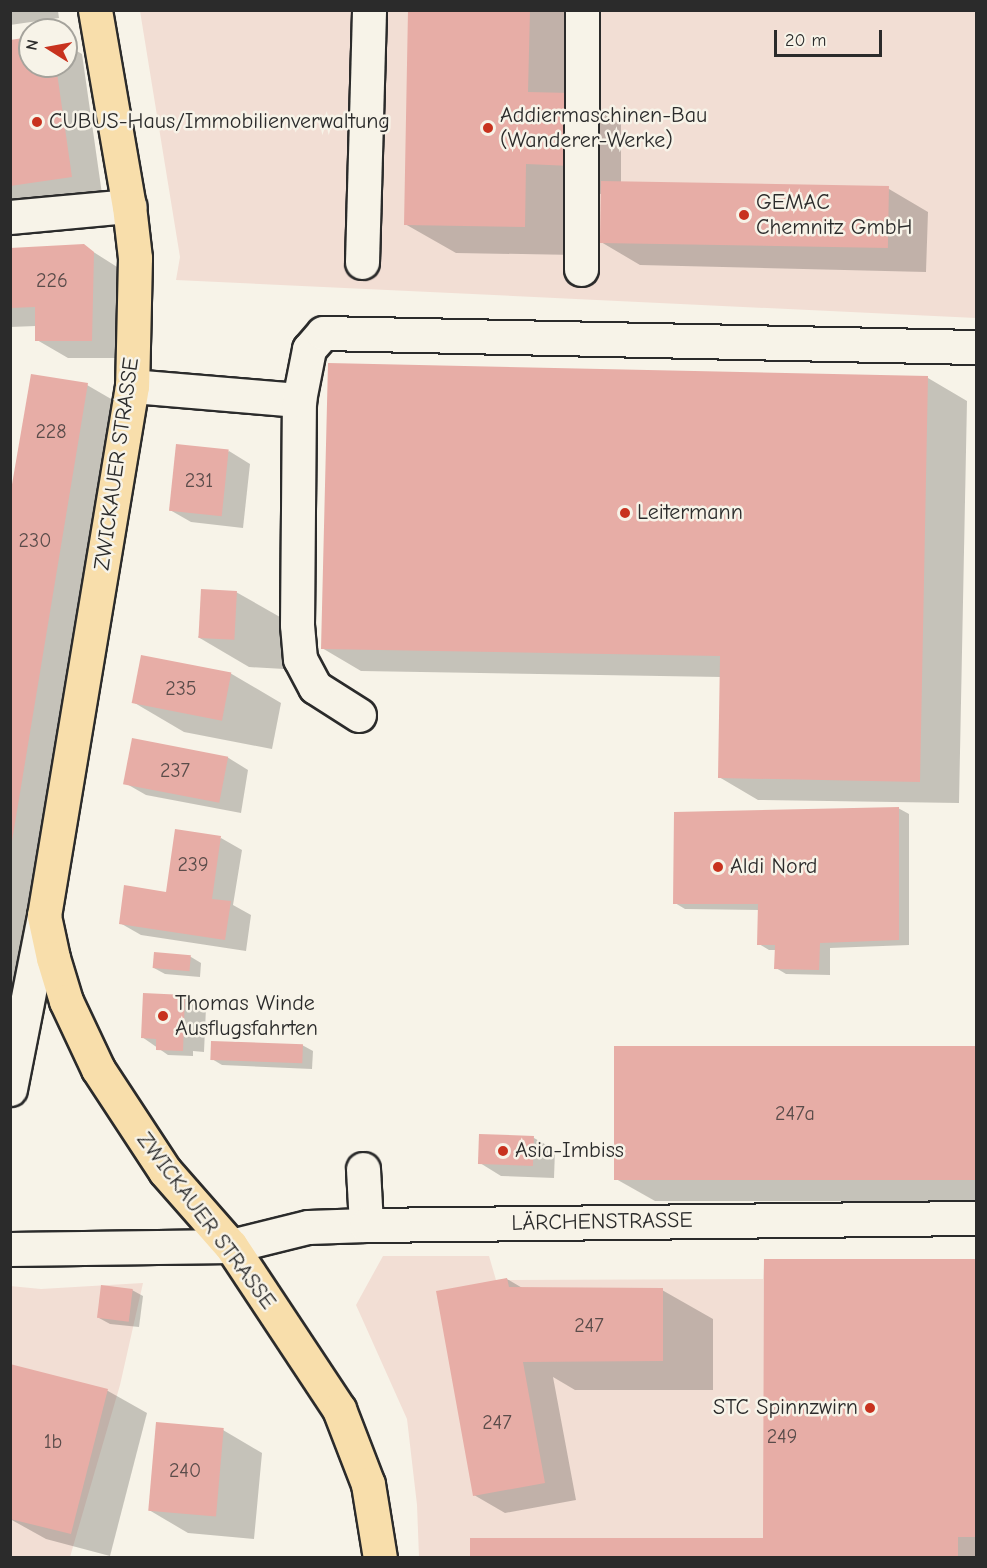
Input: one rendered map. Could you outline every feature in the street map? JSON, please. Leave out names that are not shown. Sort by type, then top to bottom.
[{"type":"main road","name":"ZWICKAUER STRASSE","points":[[95,10],[129,206],[135,258],[132,386],[44,916],[52,958],[66,1001],[98,1069],[165,1171],[231,1246],[339,1409],[368,1484],[380,1557]]},
{"type":"street","points":[[362,262],[369,10]]},
{"type":"street","points":[[581,269],[582,10]]},
{"type":"street","points":[[10,218],[129,206]]},
{"type":"street","points":[[359,715],[315,687],[300,659],[297,625],[299,400],[309,349],[323,333],[976,347]]},
{"type":"street","points":[[132,386],[299,400]]},
{"type":"street","name":"ZWICKAUER STRASSE","points":[[10,1089],[44,916]]},
{"type":"street","points":[[363,1169],[366,1225]]},
{"type":"street","name":"LÄRCHENSTRASSE","points":[[10,1249],[231,1246],[308,1227],[366,1225],[976,1218]]},
{"type":"shaded area","points":[[140,11],[976,11],[976,318],[176,280],[180,257]]},
{"type":"shaded area","points":[[383,1256],[489,1256],[496,1280],[763,1279],[764,1259],[976,1259],[976,1557],[419,1557],[417,1505],[407,1419],[356,1305]]},
{"type":"shaded area","points":[[143,1283],[120,1385],[70,1557],[11,1557],[10,1286],[41,1289]]},
{"type":"building","name":"Addiermaschinen-Bau (Wanderer-Werke)","points":[[408,10],[530,10],[528,92],[571,93],[571,166],[526,164],[525,227],[404,225]]},
{"type":"building","name":"CUBUS-Haus/Immobilienverwaltung","points":[[18,39],[18,78],[58,78],[72,177],[10,186],[10,40]]},
{"type":"building","points":[[601,181],[889,186],[888,248],[600,243]]},
{"type":"building","points":[[84,244],[94,252],[92,341],[35,341],[35,307],[10,308],[10,248]]},
{"type":"building","name":"Leitermann","points":[[328,363],[928,376],[920,782],[718,778],[720,656],[321,649]]},
{"type":"building","points":[[31,374],[88,383],[12,841],[10,496]]},
{"type":"building","points":[[176,444],[229,450],[222,516],[169,511]]},
{"type":"building","points":[[201,589],[237,591],[234,640],[198,638]]},
{"type":"building","points":[[141,655],[231,673],[222,721],[132,703]]},
{"type":"building","points":[[132,738],[228,757],[219,803],[123,784]]},
{"type":"building","points":[[899,807],[899,940],[820,943],[819,970],[774,969],[775,945],[757,945],[758,904],[673,904],[674,812]]},
{"type":"building","points":[[175,829],[221,836],[212,899],[231,901],[225,940],[119,924],[124,885],[166,892]]},
{"type":"building","points":[[154,952],[191,955],[189,971],[153,968]]},
{"type":"building","name":"Thomas Winde Ausflugsfahrten","points":[[143,993],[185,995],[183,1051],[156,1050],[156,1039],[141,1038]]},
{"type":"building","points":[[211,1041],[303,1044],[302,1063],[210,1060]]},
{"type":"building","points":[[614,1046],[976,1046],[976,1180],[614,1180]]},
{"type":"building","points":[[479,1134],[534,1136],[533,1166],[478,1164]]},
{"type":"building","name":"STC Spinnzwirn","points":[[764,1259],[976,1259],[976,1537],[958,1537],[958,1557],[470,1557],[470,1538],[763,1538]]},
{"type":"building","points":[[507,1278],[509,1287],[663,1288],[663,1361],[523,1362],[545,1483],[473,1496],[436,1291]]},
{"type":"building","points":[[101,1285],[133,1289],[129,1322],[97,1318]]},
{"type":"building","points":[[10,1364],[108,1389],[71,1534],[10,1519]]},
{"type":"building","points":[[156,1422],[224,1428],[216,1517],[148,1511]]},
{"type":"place","name":"CUBUS-Haus/Immobilienverwaltung","points":[[37,122]]},
{"type":"place","name":"Addiermaschinen-Bau (Wanderer-Werke)","points":[[488,128]]},
{"type":"place","name":"GEMAC Chemnitz GmbH","points":[[744,215]]},
{"type":"place","name":"Leitermann","points":[[625,513]]},
{"type":"place","name":"Aldi Nord","points":[[718,867]]},
{"type":"place","name":"Thomas Winde Ausflugsfahrten","points":[[163,1016]]},
{"type":"place","name":"Asia-Imbiss","points":[[503,1151]]},
{"type":"place","name":"STC Spinnzwirn","points":[[870,1408]]}]
